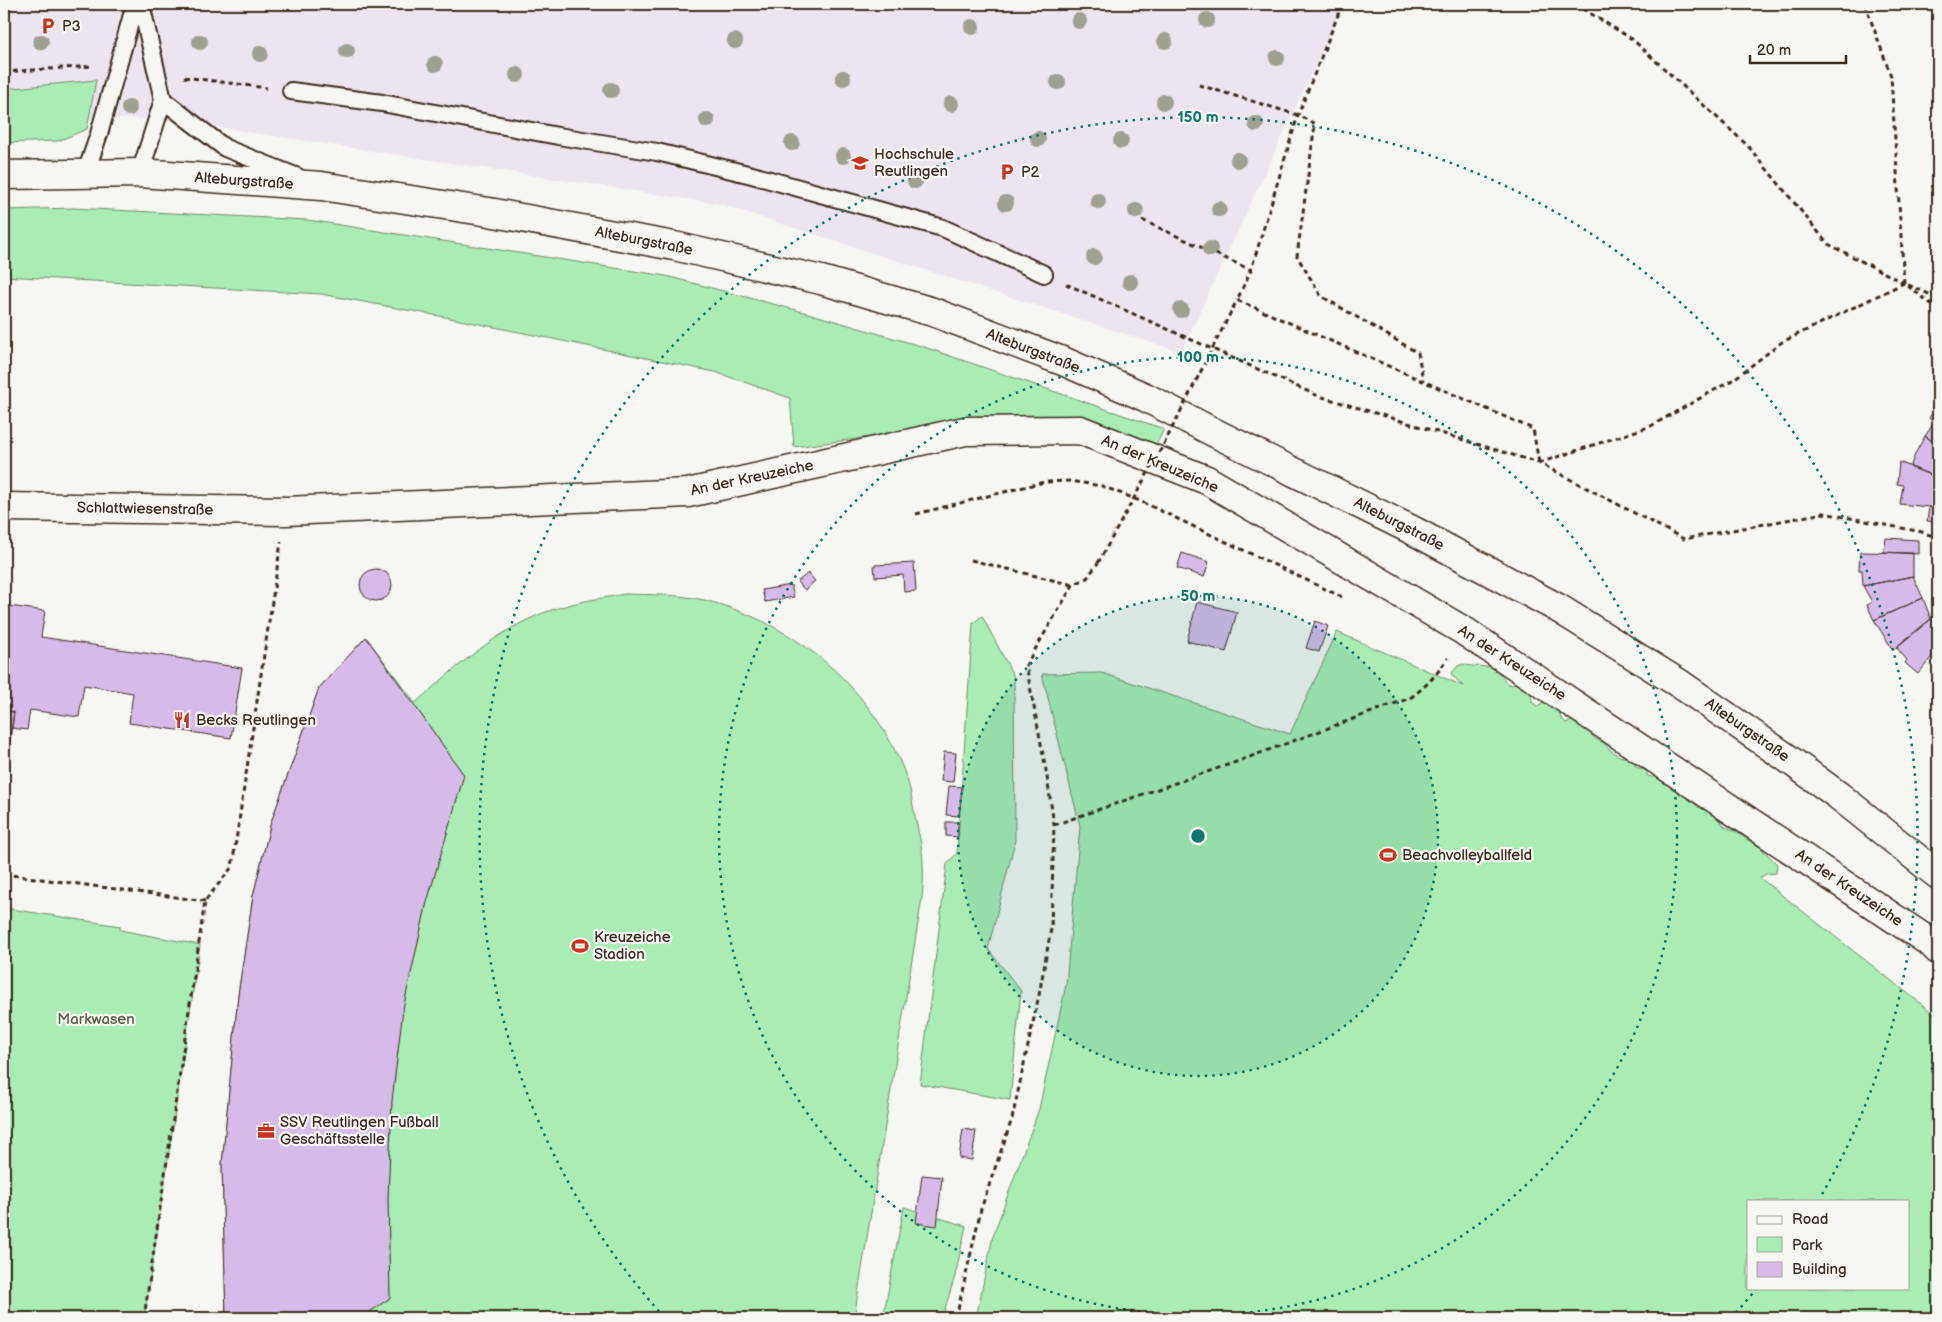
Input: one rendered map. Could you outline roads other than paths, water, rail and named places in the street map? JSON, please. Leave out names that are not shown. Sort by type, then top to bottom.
[{"type":"main road","name":"Alteburgstraße","points":[[4,175],[86,172],[140,173],[321,186],[489,212],[674,246],[821,280],[933,312],[1074,366],[1145,396],[1219,435],[1414,531],[1558,608],[1680,684],[1787,758],[1840,796],[1938,875]]},
{"type":"main road","name":"An der Kreuzeiche","points":[[286,511],[688,492],[964,431],[1080,430],[1207,480],[1464,631],[1931,943],[1938,950]]},
{"type":"main road","name":"Schlattwiesenstraße","points":[[4,507],[286,511]]},
{"type":"lane","points":[[86,172],[100,134],[135,4]]},
{"type":"lane","points":[[140,173],[163,100],[141,4]]},
{"type":"lane","points":[[291,91],[382,103],[666,154],[943,228],[1044,274]]},
{"type":"lane","points":[[163,100],[225,148],[321,186]]},
{"type":"place","name":"P3","points":[[48,26]]},
{"type":"place","name":"Hochschule Reutlingen","points":[[860,163]]},
{"type":"place","name":"P2","points":[[1007,172]]},
{"type":"place","name":"Becks Reutlingen","points":[[182,720]]},
{"type":"place","name":"Beachvolleyballfeld","points":[[1388,855]]},
{"type":"place","name":"Kreuzeiche Stadion","points":[[580,946]]},
{"type":"place","name":"SSV Reutlingen Fußball Geschäftsstelle","points":[[266,1131]]},
{"type":"park label","name":"Markwasen","points":[[96,1019]]}]
